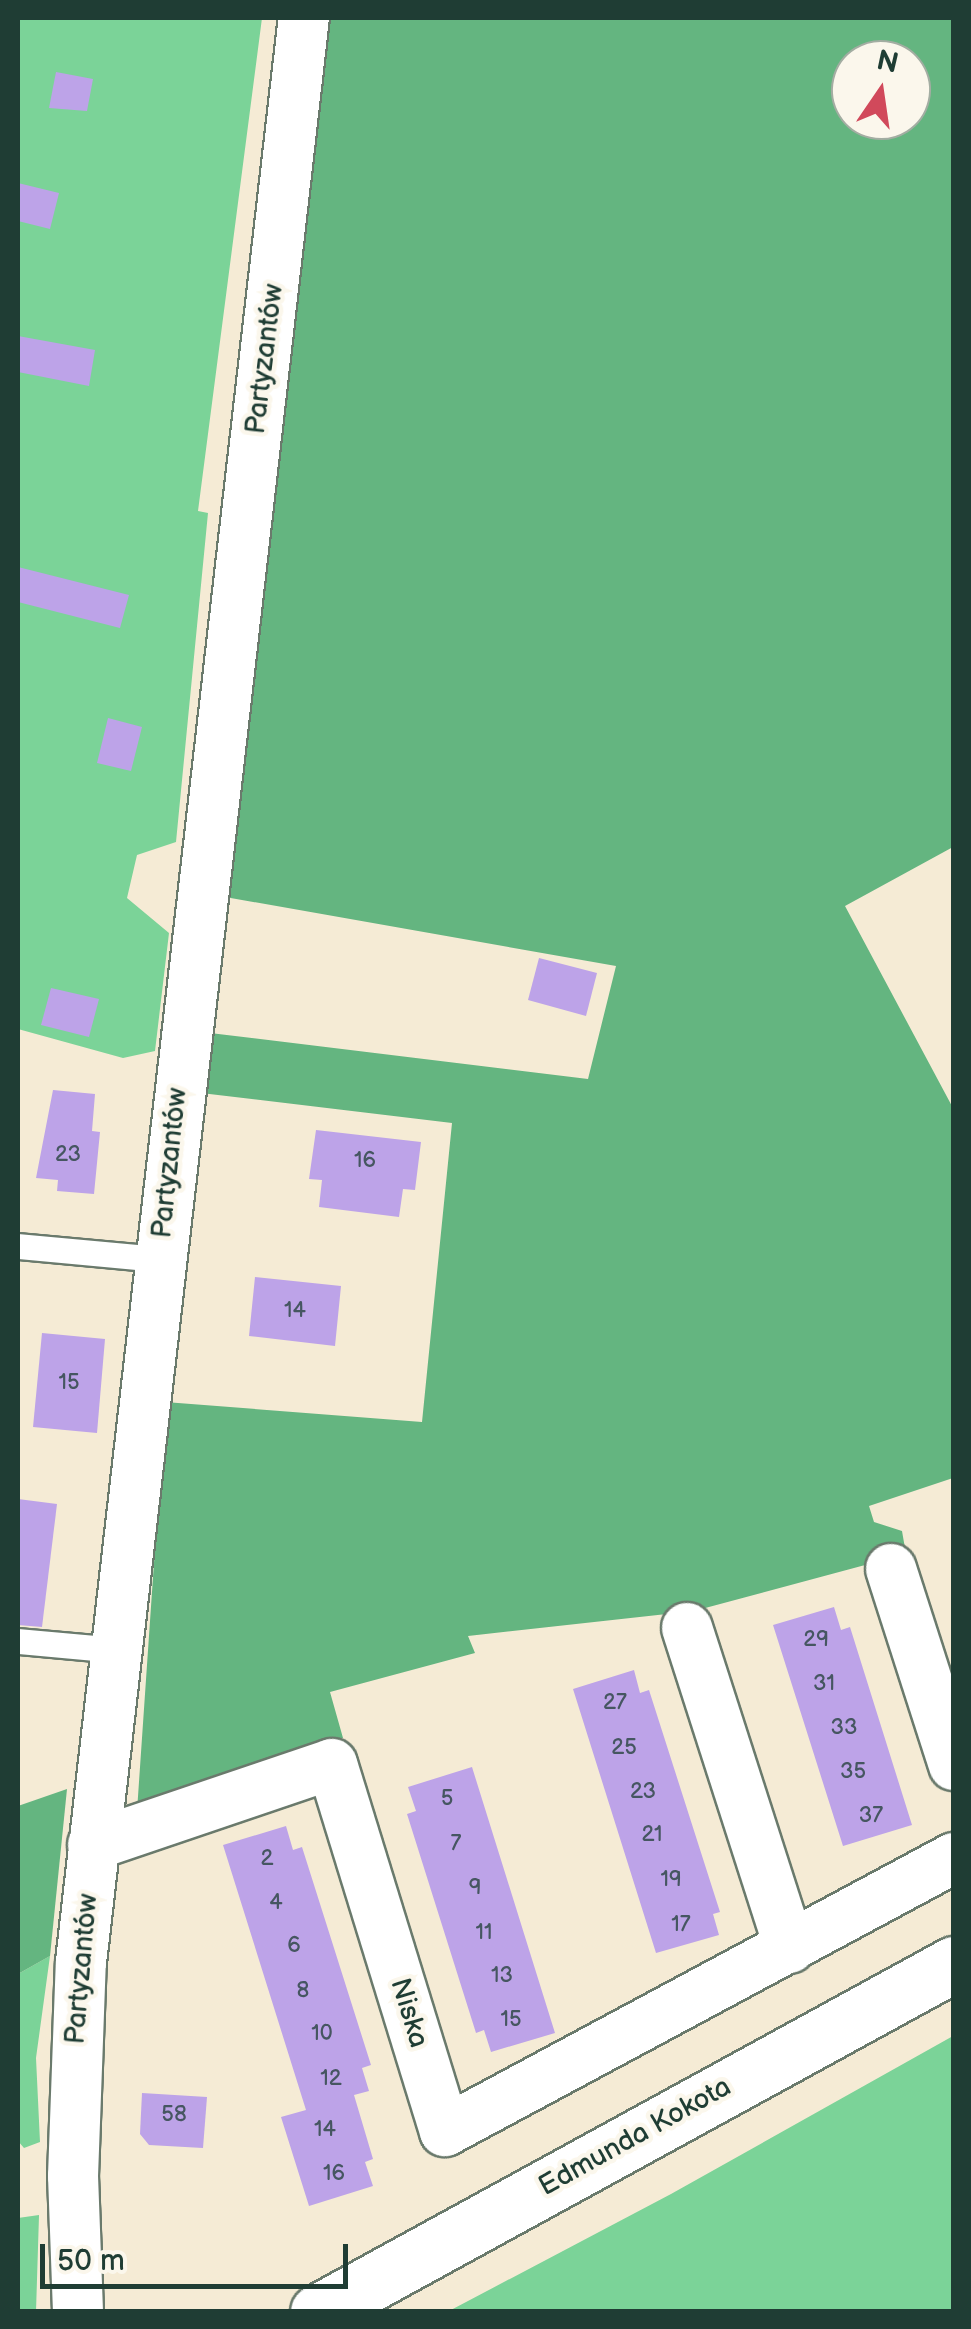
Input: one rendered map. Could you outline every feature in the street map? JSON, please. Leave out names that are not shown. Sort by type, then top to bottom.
[{"type":"street","name":"Partyzantów","points":[[78,2312],[74,2061],[93,1845],[304,18]]},
{"type":"street","points":[[891,1569],[954,1765]]},
{"type":"street","points":[[687,1628],[790,1948]]},
{"type":"street","name":"Niska","points":[[93,1845],[332,1764],[445,2131],[954,1858]]},
{"type":"street","name":"Edmunda Kokota","points":[[318,2312],[954,1964]]},
{"type":"lane","points":[[18,1246],[160,1260]]},
{"type":"lane","points":[[18,1641],[116,1650]]},
{"type":"green space","points":[[18,18],[262,18],[198,511],[208,513],[176,842],[137,855],[127,898],[169,933],[155,1051],[123,1058],[18,1029]]},
{"type":"green space","points":[[306,18],[953,18],[953,847],[845,906],[953,1108],[953,1478],[869,1506],[874,1522],[902,1531],[906,1554],[694,1611],[468,1636],[475,1653],[330,1692],[343,1738],[137,1811],[165,1402],[422,1422],[452,1123],[201,1093],[210,1033],[588,1079],[616,966],[225,897]]},
{"type":"green space","points":[[67,1789],[50,1956],[18,1974],[18,1806]]},
{"type":"green space","points":[[50,1956],[36,2058],[40,2142],[24,2148],[18,2141],[18,1974]]},
{"type":"green space","points":[[953,2036],[953,2311],[449,2311],[671,2194]]},
{"type":"green space","points":[[39,2215],[36,2311],[18,2311],[18,2218]]},
{"type":"building","points":[[56,72],[93,79],[87,111],[49,108]]},
{"type":"building","points":[[18,183],[59,193],[50,229],[18,221]]},
{"type":"building","points":[[18,336],[95,350],[89,386],[18,372]]},
{"type":"building","points":[[18,567],[129,595],[120,628],[18,602]]},
{"type":"building","points":[[108,718],[142,727],[131,771],[97,763]]},
{"type":"building","points":[[539,958],[597,973],[586,1016],[528,1000]]},
{"type":"building","points":[[51,988],[99,999],[89,1037],[41,1025]]},
{"type":"building","points":[[53,1090],[95,1094],[92,1131],[100,1132],[94,1194],[57,1191],[58,1180],[36,1178]]},
{"type":"building","points":[[316,1130],[421,1142],[415,1190],[403,1189],[399,1217],[319,1207],[322,1180],[309,1179]]},
{"type":"building","points":[[255,1277],[341,1286],[335,1346],[249,1336]]},
{"type":"building","points":[[42,1333],[105,1339],[97,1433],[33,1427]]},
{"type":"building","points":[[18,1499],[57,1504],[42,1627],[18,1625]]},
{"type":"building","points":[[834,1607],[841,1630],[850,1627],[912,1825],[843,1846],[773,1625]]},
{"type":"building","points":[[634,1670],[640,1693],[649,1690],[720,1912],[713,1914],[719,1935],[656,1953],[573,1689]]},
{"type":"building","points":[[472,1767],[555,2033],[491,2052],[484,2030],[476,2033],[407,1814],[416,1811],[408,1787]]},
{"type":"building","points":[[286,1826],[293,1850],[302,1847],[371,2065],[362,2068],[369,2091],[354,2095],[373,2159],[365,2162],[373,2186],[309,2206],[281,2117],[306,2110],[223,1845]]},
{"type":"building","points":[[142,2093],[207,2097],[203,2148],[149,2145],[140,2134]]}]
